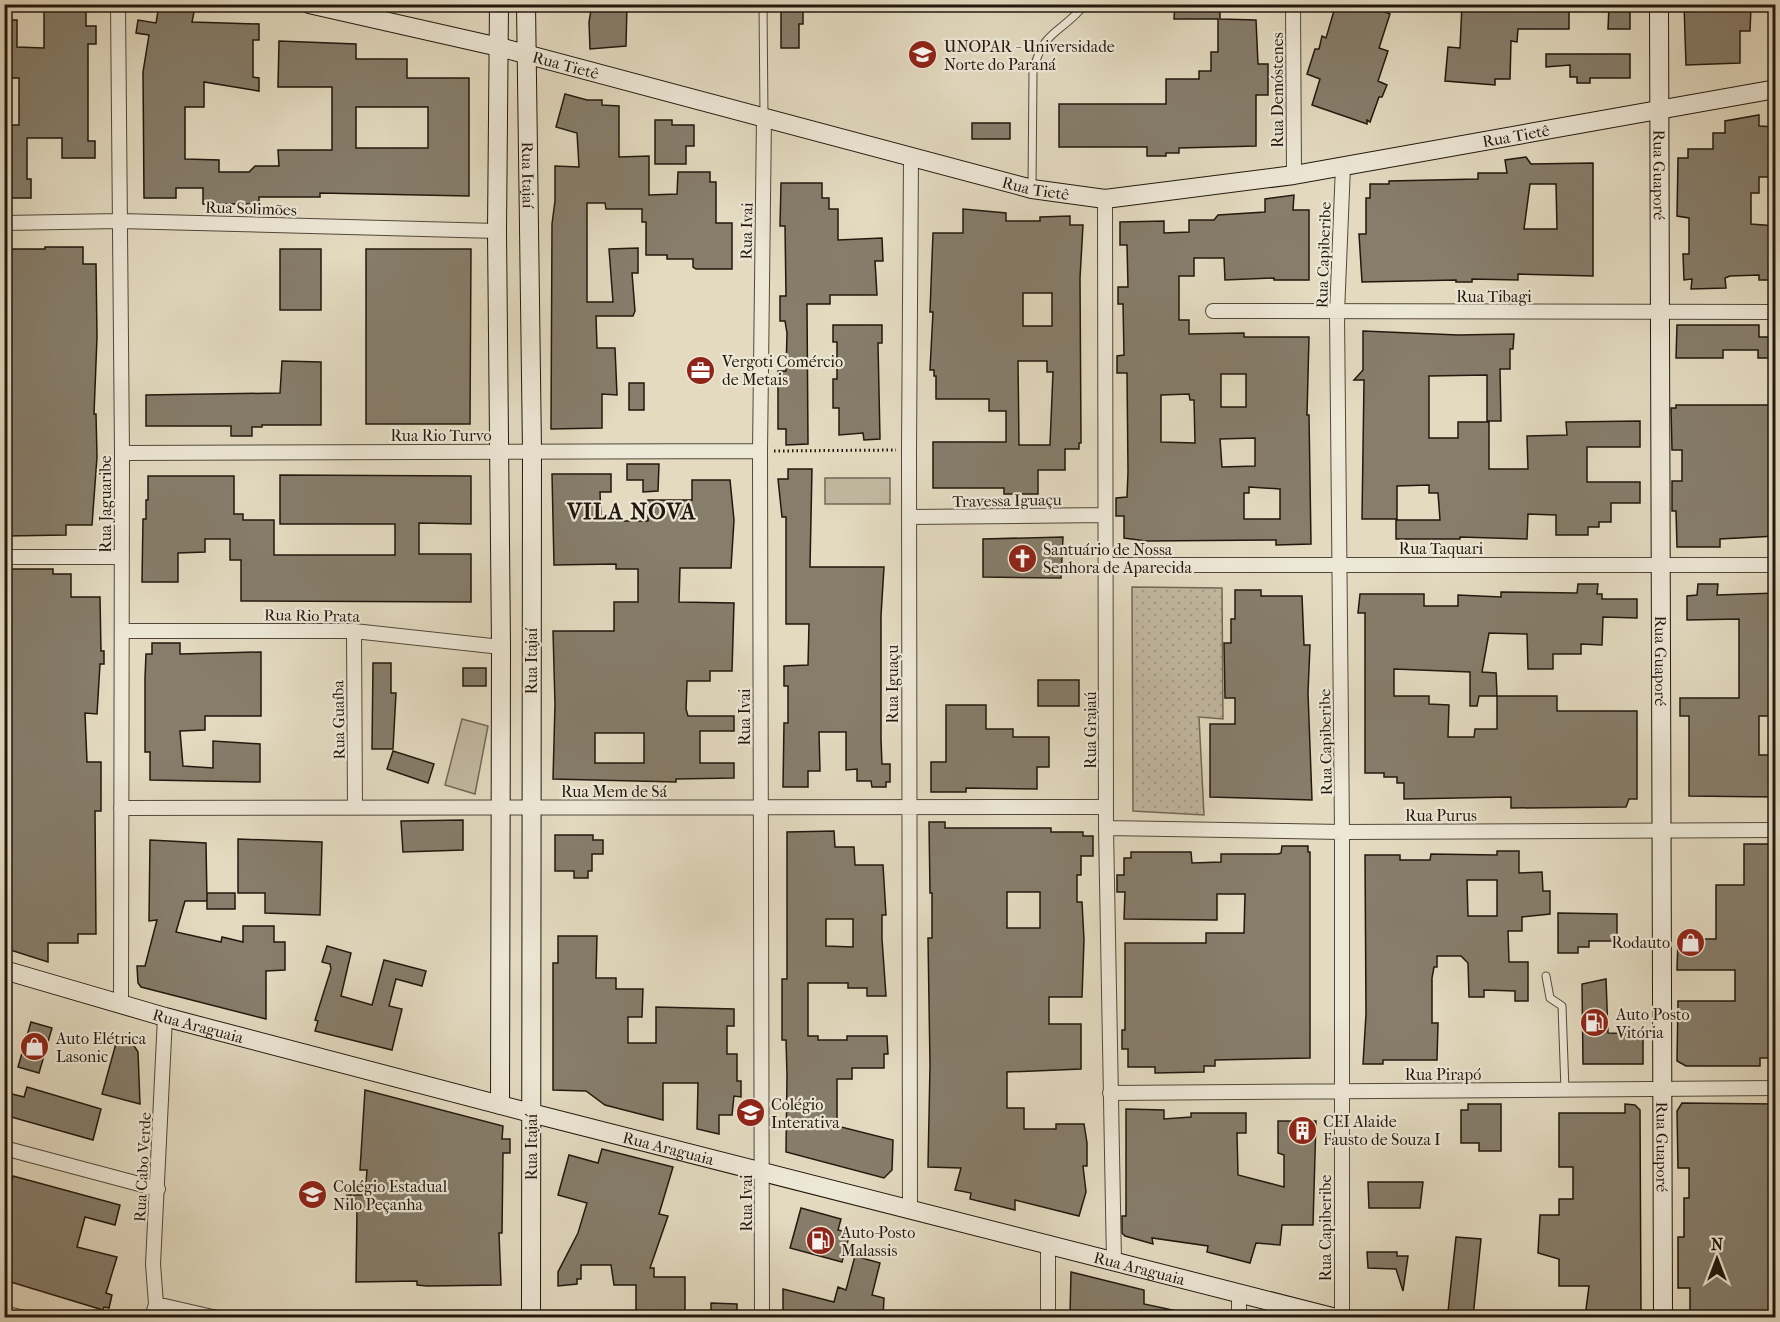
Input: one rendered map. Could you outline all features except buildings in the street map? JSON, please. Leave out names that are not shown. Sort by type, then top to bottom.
[{"type":"street","name":"Rua Jaguaribe","points":[[118,4],[122,453],[121,1003]]},
{"type":"street","name":"Rua Tietê","points":[[309,4],[499,47],[1032,189],[1105,199],[1294,175],[1776,88]]},
{"type":"street","name":"Rua Itajaí","points":[[499,4],[496,231],[501,647],[500,1105]]},
{"type":"street","name":"Rua Itajaí","points":[[526,4],[532,451],[531,1317]]},
{"type":"street","name":"Rua Demóstenes","points":[[1293,4],[1294,175]]},
{"type":"street","name":"Rua Guaporé","points":[[1659,4],[1663,1317]]},
{"type":"street","name":"Rua Ivai","points":[[762,1317],[760,451],[764,117]]},
{"type":"street","name":"Rua Iguaçu","points":[[910,1209],[908,808],[911,158]]},
{"type":"street","name":"Rua Capiberibe","points":[[1342,166],[1337,313],[1342,832],[1342,1317]]},
{"type":"street","name":"Rua Grajaú","points":[[1105,199],[1106,828],[1114,1261]]},
{"type":"street","name":"Rua Solimões","points":[[4,223],[120,221],[496,231]]},
{"type":"street","name":"Rua Tibagi","points":[[1213,311],[1776,312]]},
{"type":"street","name":"Rua Rio Turvo","points":[[122,453],[760,451]]},
{"type":"street","name":"Travessa Iguaçu","points":[[909,518],[1106,515]]},
{"type":"street","points":[[4,557],[122,557]]},
{"type":"street","name":"Rua Taquari","points":[[1106,565],[1776,565]]},
{"type":"street","name":"Rua Rio Prata","points":[[122,632],[354,631],[501,647]]},
{"type":"street","name":"Rua Guaíba","points":[[354,631],[355,808]]},
{"type":"street","name":"Rua Mem de Sá","points":[[121,808],[1106,807]]},
{"type":"street","name":"Rua Purus","points":[[1106,828],[1342,832],[1776,830]]},
{"type":"street","name":"Rua Araguaia","points":[[4,970],[165,1017],[500,1105],[1336,1317]]},
{"type":"street","name":"Rua Cabo Verde","points":[[154,1311],[153,1264],[165,1017]]},
{"type":"street","name":"Rua Pirapó","points":[[1110,1093],[1776,1088]]},
{"type":"street","points":[[4,1148],[158,1189]]},
{"type":"street","points":[[1048,1244],[1048,1317]]},
{"type":"street","points":[[1239,1293],[1239,1317]]},
{"type":"street","points":[[154,1311],[217,1317]]},
{"type":"street","points":[[4,1313],[24,1317]]},
{"type":"lane","points":[[763,4],[764,117]]},
{"type":"lane","points":[[1032,189],[1033,72],[1037,54],[1046,37],[1085,4]]},
{"type":"lane","points":[[1546,976],[1550,998],[1562,1006],[1565,1090]]},
{"type":"path","points":[[760,451],[909,450]]},
{"type":"shaded area","points":[[825,478],[890,478],[890,504],[825,504]]},
{"type":"shaded area","points":[[1132,587],[1222,588],[1223,719],[1199,717],[1204,815],[1133,811]]},
{"type":"shaded area","points":[[462,719],[488,726],[475,794],[445,785]]},
{"type":"place","name":"UNOPAR - Universidade Norte do Paraná","points":[[923,55]]},
{"type":"place","name":"Vergoti Comércio de Metais","points":[[701,370]]},
{"type":"place","name":"Santuário de Nossa Senhora de Aparecida","points":[[1022,558]]},
{"type":"place","name":"Rodauto","points":[[1691,942]]},
{"type":"place","name":"Auto Posto Vitória","points":[[1595,1023]]},
{"type":"place","name":"Auto Elétrica Lasonic","points":[[35,1047]]},
{"type":"place","name":"Colégio Interativa","points":[[750,1113]]},
{"type":"place","name":"CEI Alaide Fausto de Souza I","points":[[1302,1130]]},
{"type":"place","name":"Colégio Estadual Nilo Peçanha","points":[[312,1195]]},
{"type":"place","name":"Auto-Posto Malassis","points":[[820,1241]]},
{"type":"district","name":"VILA NOVA","points":[[632,511]]}]
